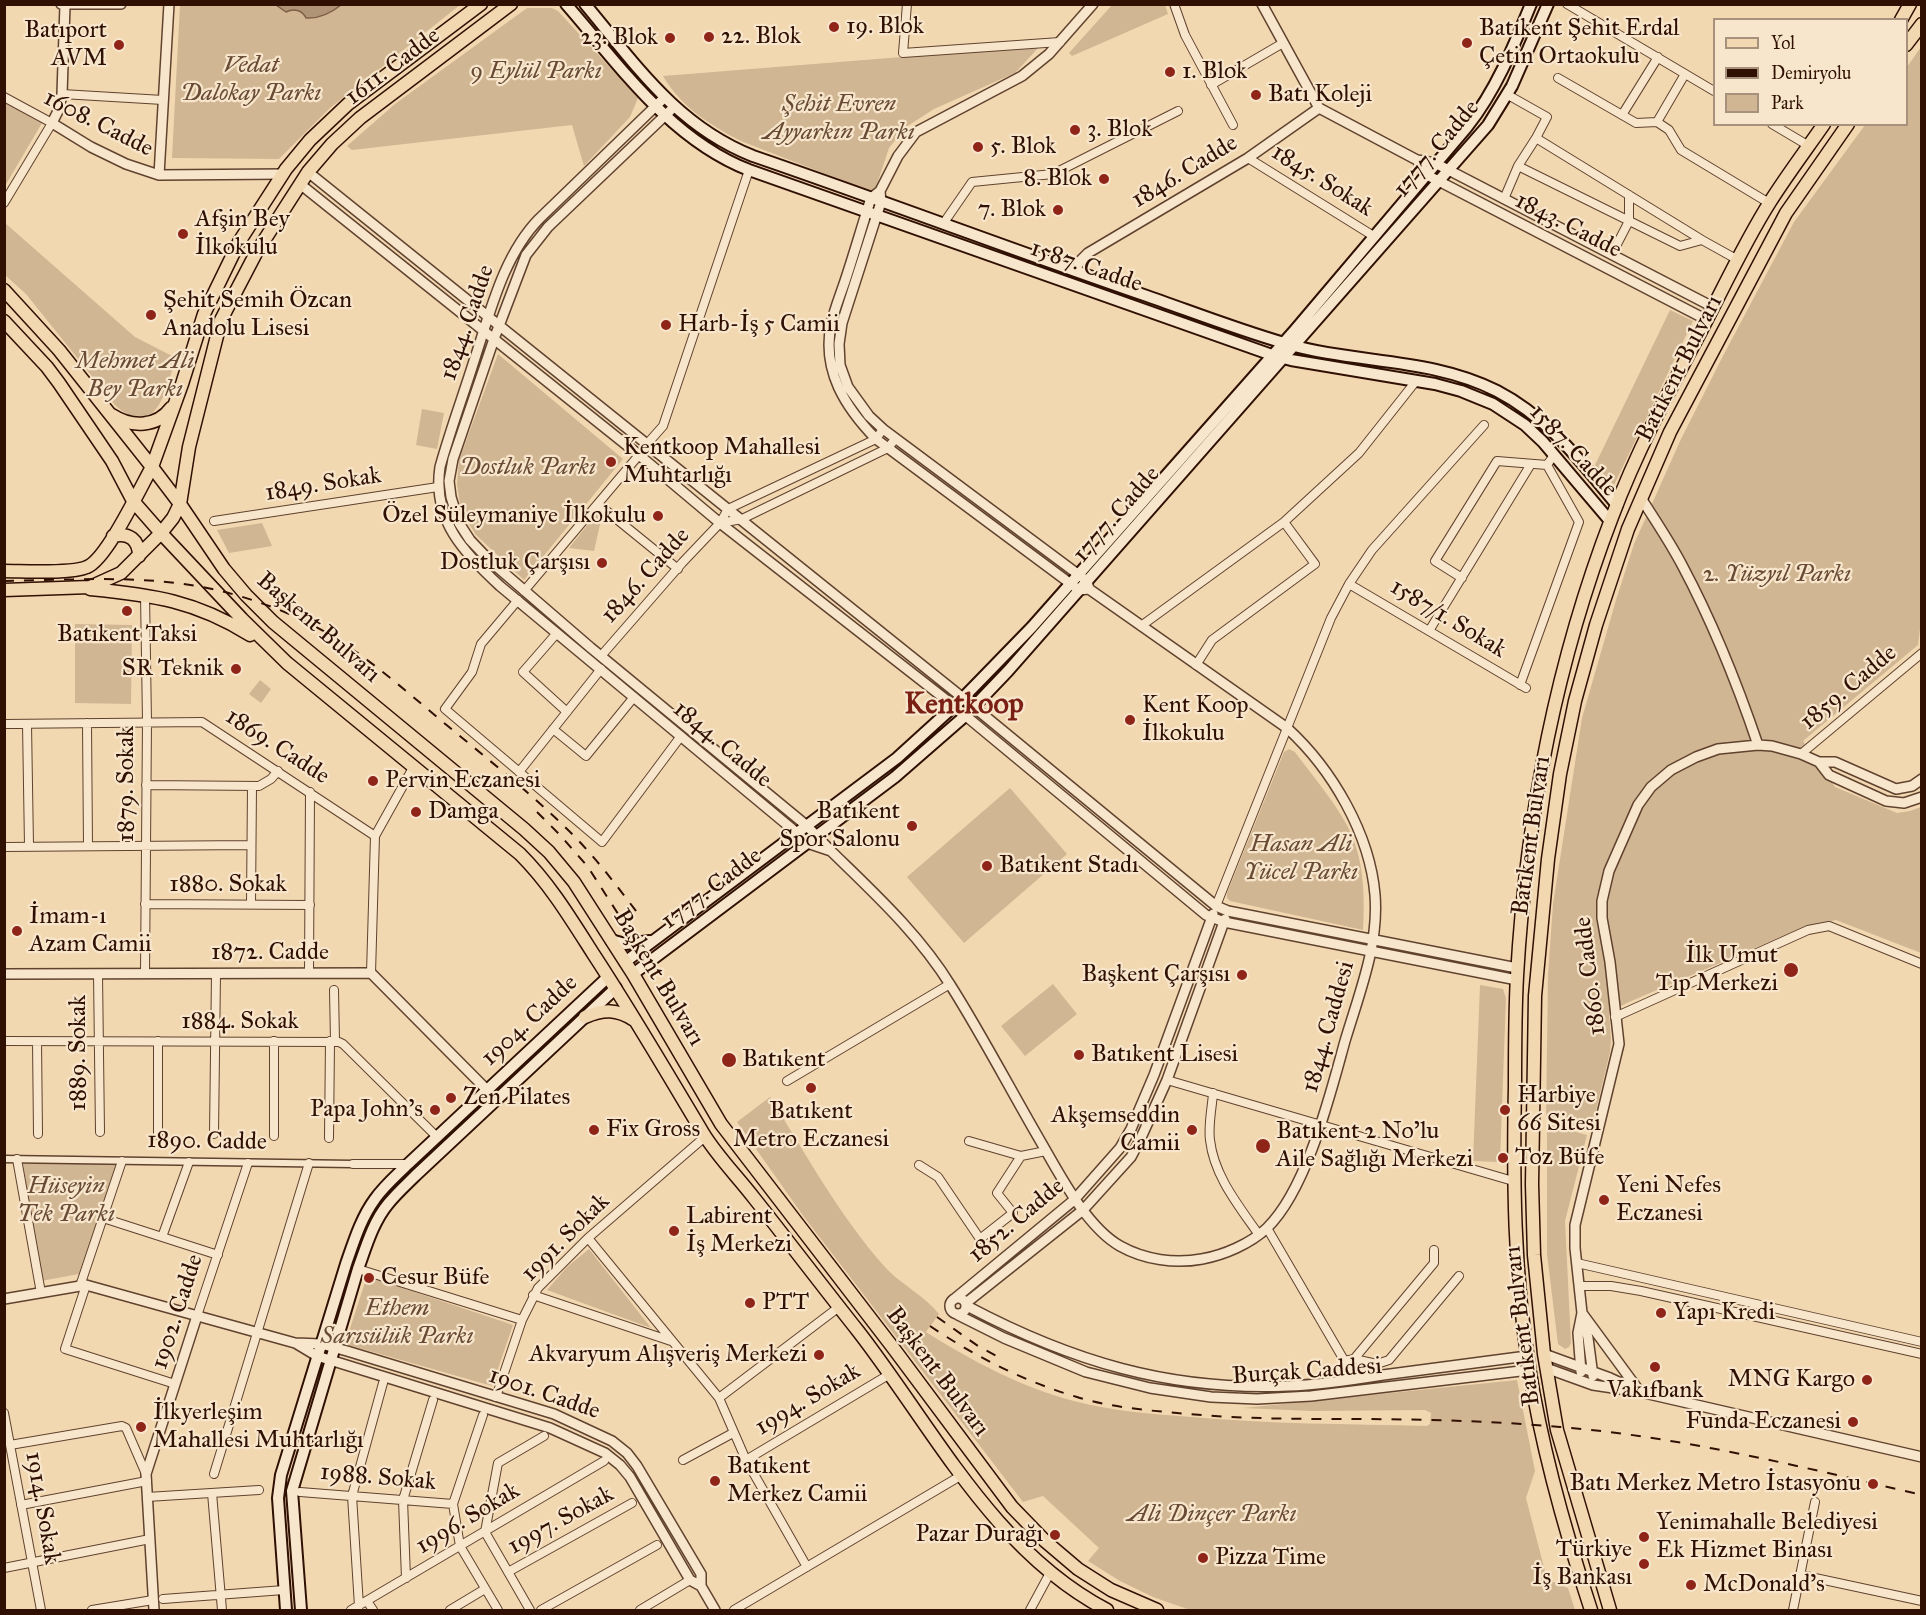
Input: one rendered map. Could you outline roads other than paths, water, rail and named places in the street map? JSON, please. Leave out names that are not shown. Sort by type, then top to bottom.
[{"type":"main road","name":"1611. Cadde","points":[[4,571],[72,570],[86,568],[98,559],[152,467],[204,314],[239,242],[284,174],[310,140],[348,104],[481,4]]},
{"type":"main road","name":"1611. Cadde","points":[[180,504],[189,447],[219,325],[256,253],[300,184],[348,128],[512,4]]},
{"type":"main road","name":"1587. Cadde","points":[[566,4],[664,116],[701,146],[728,161],[1278,357],[1461,391],[1499,407],[1532,432],[1610,521]]},
{"type":"main road","name":"1587. Cadde","points":[[585,4],[664,98],[705,131],[741,152],[877,197],[943,224],[1288,345],[1463,377],[1515,401],[1548,426],[1617,504]]},
{"type":"main road","name":"1777. Cadde","points":[[633,974],[895,777],[965,716],[1020,658],[1081,584],[1278,357],[1435,163],[1467,127],[1493,90],[1531,4]]},
{"type":"main road","name":"1777. Cadde","points":[[1288,345],[1488,125],[1508,95],[1548,4]]},
{"type":"main road","points":[[1902,18],[1910,4]]},
{"type":"main road","points":[[1915,4],[1922,10]]},
{"type":"main road","points":[[1908,42],[1922,24]]},
{"type":"main road","name":"Batıkent Bulvarı","points":[[1591,1611],[1543,1442],[1529,1370],[1515,1253],[1513,1180],[1517,974],[1528,857],[1541,771],[1556,697],[1578,618],[1617,504],[1653,423],[1738,260],[1770,203],[1823,126]]},
{"type":"main road","name":"Batıkent Bulvarı","points":[[1610,1611],[1557,1430],[1544,1354],[1534,1255],[1532,1184],[1535,996],[1548,859],[1560,774],[1575,701],[1596,626],[1628,529],[1670,432],[1786,213],[1847,126]]},
{"type":"main road","points":[[1070,284],[1075,271]]},
{"type":"main road","points":[[4,290],[59,350],[152,467]]},
{"type":"main road","points":[[4,321],[59,382],[112,461],[134,501]]},
{"type":"main road","points":[[109,413],[117,419],[132,424],[149,423],[164,417],[176,400]]},
{"type":"main road","name":"Başkent Bulvarı","points":[[152,467],[224,569],[273,622],[515,821],[549,852],[566,872],[633,974],[721,1124],[1012,1507],[1045,1541],[1078,1569],[1111,1590],[1157,1611]]},
{"type":"main road","name":"Başkent Bulvarı","points":[[134,501],[161,533],[267,645],[318,690],[520,854],[539,873],[616,988],[706,1136],[890,1374],[962,1475],[1027,1553],[1073,1590],[1107,1611]]},
{"type":"main road","points":[[83,588],[116,576],[161,533],[173,518],[180,504]]},
{"type":"main road","points":[[113,536],[121,534],[133,539],[138,545],[139,556]]},
{"type":"main road","name":"1777. Cadde","points":[[625,962],[897,758],[954,707],[1032,627],[1081,584]]},
{"type":"main road","points":[[4,590],[83,588],[167,599],[203,610],[267,645]]},
{"type":"main road","points":[[611,940],[632,944],[653,941]]},
{"type":"main road","points":[[608,977],[625,962]]},
{"type":"main road","points":[[616,988],[633,974]]},
{"type":"main road","name":"1904. Cadde","points":[[286,1611],[279,1489],[287,1453],[356,1232],[376,1197],[408,1164],[608,977]]},
{"type":"main road","name":"1904. Cadde","points":[[301,1611],[292,1491],[369,1238],[387,1205],[415,1176],[616,988]]},
{"type":"main road","points":[[585,1017],[596,1012],[610,1010],[620,1012],[636,1021]]},
{"type":"main road","points":[[1527,1356],[1544,1354]]},
{"type":"main road","points":[[1529,1370],[1546,1368]]},
{"type":"street","points":[[4,203],[59,109],[62,94],[63,5],[121,4]]},
{"type":"street","points":[[159,175],[169,4]]},
{"type":"street","points":[[907,4],[903,53],[1060,42]]},
{"type":"street","points":[[1081,584],[895,439],[869,416],[848,387],[840,365],[838,344],[877,197],[898,156],[916,132],[1035,67],[1093,4]]},
{"type":"street","points":[[1174,4],[1185,35],[1233,125]]},
{"type":"street","points":[[1262,4],[1319,108]]},
{"type":"street","points":[[1568,4],[1713,90]]},
{"type":"street","points":[[1211,85],[1283,43]]},
{"type":"street","points":[[1622,115],[1658,57]]},
{"type":"street","points":[[1658,122],[1685,74]]},
{"type":"street","points":[[1558,78],[1636,123],[1658,122],[1669,130],[1681,150],[1770,203]]},
{"type":"street","points":[[62,94],[164,100]]},
{"type":"street","points":[[1504,199],[1518,166],[1547,117],[1508,95]]},
{"type":"street","name":"1608. Cadde","points":[[4,97],[118,160],[159,175],[284,174]]},
{"type":"street","name":"1844. Cadde","points":[[664,98],[525,235],[509,263],[484,331],[440,467],[438,487],[441,505],[446,521],[458,542],[475,563],[807,843],[831,851]]},
{"type":"street","name":"1844. Cadde","points":[[674,107],[548,226],[537,239],[520,268],[453,459],[449,481],[450,492],[456,516],[470,540],[489,560],[807,826],[831,851]]},
{"type":"street","name":"1843. Cadde","points":[[1319,108],[1417,160],[1435,163],[1713,307]]},
{"type":"street","name":"1846. Cadde","points":[[1075,271],[1080,261],[1088,253],[1248,158],[1319,108]]},
{"type":"street","points":[[943,224],[972,182],[1053,174],[1178,111]]},
{"type":"street","points":[[1775,126],[1809,146]]},
{"type":"street","points":[[1536,138],[1738,260]]},
{"type":"street","name":"1845. Sokak","points":[[1248,158],[1375,237]]},
{"type":"street","name":"1843. Cadde","points":[[1417,160],[1427,175],[1707,320]]},
{"type":"street","points":[[1518,166],[1680,246],[1702,240]]},
{"type":"street","points":[[647,444],[663,426],[749,170]]},
{"type":"street","points":[[308,172],[742,519],[1216,906],[1228,911],[1373,940],[1517,974]]},
{"type":"street","points":[[300,184],[639,455],[720,523],[954,707],[1212,918],[1371,951],[1517,974]]},
{"type":"street","points":[[1612,254],[1629,220],[1629,195]]},
{"type":"street","points":[[872,214],[832,318],[829,347],[832,375],[842,396],[855,416],[888,448],[1081,584]]},
{"type":"street","points":[[1141,626],[1284,522],[1359,453],[1416,381]]},
{"type":"street","points":[[1216,906],[1331,618],[1349,584],[1372,550],[1484,425]]},
{"type":"street","points":[[728,509],[876,438],[883,429]]},
{"type":"street","name":"1846. Cadde","points":[[720,523],[742,519],[888,448],[895,439]]},
{"type":"street","points":[[524,591],[639,455]]},
{"type":"street","points":[[1462,578],[1436,561],[1497,461],[1547,465],[1554,455]]},
{"type":"street","points":[[1430,631],[1531,464]]},
{"type":"street","name":"1587/1. Sokak","points":[[1349,584],[1523,686],[1579,522],[1547,465]]},
{"type":"street","name":"1849. Sokak","points":[[214,521],[438,487]]},
{"type":"street","points":[[1595,502],[1600,505],[1605,504],[1608,499],[1607,492]]},
{"type":"street","points":[[1641,498],[1671,546],[1702,605],[1739,691],[1758,745]]},
{"type":"street","points":[[598,504],[678,568]]},
{"type":"street","name":"1846. Cadde","points":[[602,656],[720,523],[728,509]]},
{"type":"street","points":[[1196,664],[1212,640],[1315,564],[1284,522]]},
{"type":"street","name":"1844. Caddesi","points":[[831,851],[906,926],[950,984],[1074,1200],[1105,1234],[1119,1246],[1136,1254],[1165,1261],[1192,1261],[1217,1256],[1246,1243],[1267,1228],[1296,1185],[1320,1124],[1371,951],[1375,893],[1369,860],[1359,831],[1334,784],[1318,760],[1287,728],[1081,584]]},
{"type":"street","name":"1879. Sokak","points":[[145,595],[147,722],[145,973]]},
{"type":"street","points":[[518,600],[481,644],[472,672],[445,710],[602,842],[681,736]]},
{"type":"street","points":[[557,633],[523,672],[567,712]]},
{"type":"street","name":"1859. Cadde","points":[[1801,754],[1922,653]]},
{"type":"street","points":[[519,772],[567,712],[598,667],[602,656]]},
{"type":"street","points":[[554,729],[586,756],[634,697]]},
{"type":"street","points":[[87,723],[88,846]]},
{"type":"street","name":"1869. Cadde","points":[[4,724],[205,723],[375,836]]},
{"type":"street","points":[[27,724],[29,846]]},
{"type":"street","name":"1860. Cadde","points":[[1593,1385],[1593,1373],[1582,1313],[1575,1225],[1617,1055],[1618,1032],[1610,962],[1602,918],[1602,901],[1609,871],[1638,805],[1651,787],[1682,763],[1718,749],[1758,745],[1786,749],[1819,762],[1835,762],[1896,789],[1912,786],[1922,779]]},
{"type":"street","name":"1860. Cadde","points":[[1819,762],[1829,775],[1886,801],[1904,803],[1922,797]]},
{"type":"street","points":[[414,766],[375,836],[371,973],[487,1090]]},
{"type":"street","points":[[146,785],[252,786],[265,783],[278,771]]},
{"type":"street","points":[[250,904],[252,786]]},
{"type":"street","points":[[309,972],[310,792]]},
{"type":"street","points":[[4,847],[251,845]]},
{"type":"street","name":"1880. Sokak","points":[[145,904],[310,905]]},
{"type":"street","name":"1852. Cadde","points":[[953,1300],[1074,1200],[1118,1152],[1131,1129],[1154,1075],[1216,906]]},
{"type":"street","name":"1852. Cadde","points":[[966,1305],[1083,1210],[1134,1151],[1167,1080],[1228,911]]},
{"type":"street","points":[[1615,1017],[1808,930],[1829,926],[1922,964]]},
{"type":"street","points":[[214,1134],[216,973]]},
{"type":"street","name":"1872. Cadde","points":[[4,974],[371,973]]},
{"type":"street","name":"1889. Sokak","points":[[98,974],[99,1132]]},
{"type":"street","points":[[787,1081],[950,984]]},
{"type":"street","points":[[329,1138],[334,990]]},
{"type":"street","name":"1884. Sokak","points":[[4,1041],[332,1041]]},
{"type":"street","points":[[38,1041],[38,1134]]},
{"type":"street","points":[[158,1041],[158,1135]]},
{"type":"street","points":[[274,1041],[274,1136]]},
{"type":"street","points":[[332,1041],[344,1044],[437,1137]]},
{"type":"street","points":[[1167,1080],[1513,1180]]},
{"type":"street","points":[[1213,1093],[1210,1133],[1215,1159],[1229,1190],[1259,1234]]},
{"type":"street","name":"1991. Sokak","points":[[496,1397],[522,1320],[533,1295],[542,1282],[588,1238],[706,1136]]},
{"type":"street","points":[[969,1141],[1021,1156],[1046,1151]]},
{"type":"street","points":[[919,1164],[938,1176],[980,1239],[1013,1213],[997,1193],[1021,1156]]},
{"type":"street","name":"1890. Cadde","points":[[4,1159],[408,1164]]},
{"type":"street","points":[[17,1159],[41,1293]]},
{"type":"street","points":[[122,1161],[102,1218],[65,1350],[175,1383]]},
{"type":"street","points":[[162,1237],[189,1162]]},
{"type":"street","name":"1902. Cadde","points":[[154,1611],[158,1599],[150,1539],[146,1477],[248,1162]]},
{"type":"street","points":[[214,1474],[309,1163]]},
{"type":"street","points":[[102,1218],[218,1255]]},
{"type":"street","points":[[1267,1228],[1355,1379]]},
{"type":"street","points":[[588,1238],[719,1398],[746,1460],[807,1567]]},
{"type":"street","points":[[1354,1359],[1434,1263],[1434,1250]]},
{"type":"street","points":[[1577,1263],[1922,1342]]},
{"type":"street","points":[[358,1269],[522,1320]]},
{"type":"street","points":[[1344,1361],[1354,1359],[1370,1363],[1389,1360],[1458,1276]]},
{"type":"street","name":"1901. Cadde","points":[[4,1299],[83,1285],[295,1343],[321,1344],[557,1416],[601,1435],[622,1448],[637,1466],[701,1574],[701,1586],[715,1611]]},
{"type":"street","points":[[1580,1286],[1611,1286],[1641,1291],[1922,1354]]},
{"type":"street","points":[[533,1295],[672,1341]]},
{"type":"street","points":[[960,1298],[966,1305],[965,1311],[957,1314],[950,1309],[953,1300],[960,1298]]},
{"type":"street","name":"Burçak Caddesi","points":[[966,1305],[1010,1329],[1105,1365],[1148,1375],[1208,1384],[1291,1386],[1527,1356]]},
{"type":"street","points":[[719,1398],[839,1307]]},
{"type":"street","points":[[1582,1313],[1640,1392]]},
{"type":"street","name":"1860. Cadde","points":[[1581,1380],[1578,1333],[1582,1313]]},
{"type":"street","name":"Burçak Caddesi","points":[[957,1314],[1004,1338],[1086,1372],[1150,1388],[1210,1397],[1257,1399],[1311,1396],[1529,1370]]},
{"type":"street","name":"1901. Cadde","points":[[295,1343],[317,1356],[543,1425],[605,1453],[630,1477],[690,1581]]},
{"type":"street","points":[[1544,1354],[1640,1392]]},
{"type":"street","points":[[1546,1368],[1593,1385],[1640,1392],[1922,1457]]},
{"type":"street","name":"1994. Sokak","points":[[746,1460],[890,1374]]},
{"type":"street","points":[[359,1606],[351,1496],[383,1383]]},
{"type":"street","points":[[406,1578],[403,1500],[433,1400]]},
{"type":"street","points":[[483,1415],[453,1504],[460,1546],[498,1611]]},
{"type":"street","name":"1914. Sokak","points":[[5,1417],[41,1611]]},
{"type":"street","points":[[10,1445],[125,1426],[146,1477],[21,1505]]},
{"type":"street","points":[[683,1460],[733,1433]]},
{"type":"street","points":[[530,1611],[485,1532],[498,1463],[544,1436]]},
{"type":"street","name":"1996. Sokak","points":[[351,1611],[604,1461]]},
{"type":"street","points":[[734,1611],[962,1475]]},
{"type":"street","points":[[147,1497],[259,1490]]},
{"type":"street","name":"1988. Sokak","points":[[300,1492],[453,1504]]},
{"type":"street","points":[[212,1493],[222,1611]]},
{"type":"street","points":[[1793,1611],[1815,1502]]},
{"type":"street","name":"1997. Sokak","points":[[508,1572],[633,1503]]},
{"type":"street","points":[[4,1568],[150,1539]]},
{"type":"street","points":[[541,1611],[657,1545]]},
{"type":"street","points":[[1030,1611],[1050,1573]]},
{"type":"street","points":[[1801,1575],[1922,1601]]},
{"type":"street","points":[[640,1611],[690,1581],[701,1586]]},
{"type":"street","points":[[450,1611],[485,1589]]},
{"type":"street","points":[[92,1611],[158,1599],[284,1590]]},
{"type":"street","points":[[368,1601],[373,1611]]},
{"type":"railway","points":[[4,581],[111,579],[191,585],[251,600],[316,627],[346,645],[385,674],[538,802],[585,847],[636,911]]},
{"type":"railway","points":[[537,812],[588,867],[622,920]]},
{"type":"railway","points":[[937,1317],[978,1346],[1000,1358]]},
{"type":"railway","points":[[930,1326],[982,1358],[1019,1376],[1057,1391],[1114,1406],[1196,1415],[1292,1419],[1474,1421],[1606,1432],[1742,1454],[1922,1495]]},
{"type":"place","name":"19. Blok","points":[[834,27]]},
{"type":"place","name":"22. Blok","points":[[709,37]]},
{"type":"place","name":"23. Blok","points":[[670,38]]},
{"type":"place","name":"Batıkent Şehit Erdal Çetin Ortaokulu","points":[[1467,43]]},
{"type":"place","name":"Batıport AVM","points":[[119,45]]},
{"type":"place","name":"1. Blok","points":[[1170,72]]},
{"type":"place","name":"Batı Koleji","points":[[1256,95]]},
{"type":"place","name":"3. Blok","points":[[1075,130]]},
{"type":"place","name":"5. Blok","points":[[978,147]]},
{"type":"place","name":"8. Blok","points":[[1104,179]]},
{"type":"place","name":"7. Blok","points":[[1058,210]]},
{"type":"place","name":"Afşin Bey İlkokulu","points":[[183,234]]},
{"type":"place","name":"Şehit Semih Özcan Anadolu Lisesi","points":[[151,315]]},
{"type":"place","name":"Harb-İş 5 Camii","points":[[666,325]]},
{"type":"place","name":"Kentkoop Mahallesi Muhtarlığı","points":[[611,462]]},
{"type":"place","name":"Özel Süleymaniye İlkokulu","points":[[658,516]]},
{"type":"place","name":"Dostluk Çarşısı","points":[[602,563]]},
{"type":"place","name":"Batıkent Taksi","points":[[127,611]]},
{"type":"place","name":"SR Teknik","points":[[236,669]]},
{"type":"place","name":"Kent Koop İlkokulu","points":[[1130,720]]},
{"type":"place","name":"Pervin Eczanesi","points":[[373,781]]},
{"type":"place","name":"Damga","points":[[416,812]]},
{"type":"place","name":"Batıkent Spor Salonu","points":[[912,826]]},
{"type":"place","name":"Batıkent Stadı","points":[[987,866]]},
{"type":"place","name":"İmam-ı Azam Camii","points":[[17,931]]},
{"type":"place","name":"İlk Umut Tıp Merkezi","points":[[1791,970]]},
{"type":"place","name":"Başkent Çarşısı","points":[[1242,975]]},
{"type":"place","name":"Batıkent Lisesi","points":[[1079,1055]]},
{"type":"place","name":"Batıkent","points":[[729,1060]]},
{"type":"place","name":"Batıkent Metro Eczanesi","points":[[811,1088]]},
{"type":"place","name":"Zen Pilates","points":[[451,1098]]},
{"type":"place","name":"Papa John's","points":[[435,1110]]},
{"type":"place","name":"Harbiye 66 Sitesi","points":[[1505,1110]]},
{"type":"place","name":"Fix Gross","points":[[594,1130]]},
{"type":"place","name":"Akşemseddin Camii","points":[[1192,1130]]},
{"type":"place","name":"Batıkent 2 No'lu Aile Sağlığı Merkezi","points":[[1263,1146]]},
{"type":"place","name":"Toz Büfe","points":[[1503,1158]]},
{"type":"place","name":"Yeni Nefes Eczanesi","points":[[1604,1200]]},
{"type":"place","name":"Labirent İş Merkezi","points":[[674,1231]]},
{"type":"place","name":"Cesur Büfe","points":[[369,1278]]},
{"type":"place","name":"PTT","points":[[750,1303]]},
{"type":"place","name":"Yapı Kredi","points":[[1661,1313]]},
{"type":"place","name":"Akvaryum Alışveriş Merkezi","points":[[819,1355]]},
{"type":"place","name":"Vakıfbank","points":[[1655,1367]]},
{"type":"place","name":"MNG Kargo","points":[[1867,1380]]},
{"type":"place","name":"Funda Eczanesi","points":[[1853,1422]]},
{"type":"place","name":"İlkyerleşim Mahallesi Muhtarlığı","points":[[141,1427]]},
{"type":"place","name":"Batıkent Merkez Camii","points":[[715,1481]]},
{"type":"place","name":"Batı Merkez Metro İstasyonu","points":[[1873,1484]]},
{"type":"place","name":"Pazar Durağı","points":[[1055,1535]]},
{"type":"place","name":"Yenimahalle Belediyesi Ek Hizmet Binası","points":[[1644,1537]]},
{"type":"place","name":"Pizza Time","points":[[1203,1558]]},
{"type":"place","name":"Türkiye İş Bankası","points":[[1644,1564]]},
{"type":"place","name":"McDonald's","points":[[1691,1585]]},
{"type":"district","name":"Kentkoop","points":[[964,706]]},
{"type":"park label","name":"9 Eylül Parkı","points":[[536,72]]},
{"type":"park label","name":"Vedat Dalokay Parkı","points":[[251,80]]},
{"type":"park label","name":"Şehit Evren Ayyarkın Parkı","points":[[839,119]]},
{"type":"park label","name":"Mehmet Ali Bey Parkı","points":[[135,376]]},
{"type":"park label","name":"Dostluk Parkı","points":[[528,468]]},
{"type":"park label","name":"2. Yüzyıl Parkı","points":[[1777,575]]},
{"type":"park label","name":"Hasan Ali Yücel Parkı","points":[[1301,859]]},
{"type":"park label","name":"Hüseyin Tek Parkı","points":[[66,1201]]},
{"type":"park label","name":"Ethem Sarısülük Parkı","points":[[397,1323]]},
{"type":"park label","name":"Ali Dinçer Parkı","points":[[1212,1515]]}]
